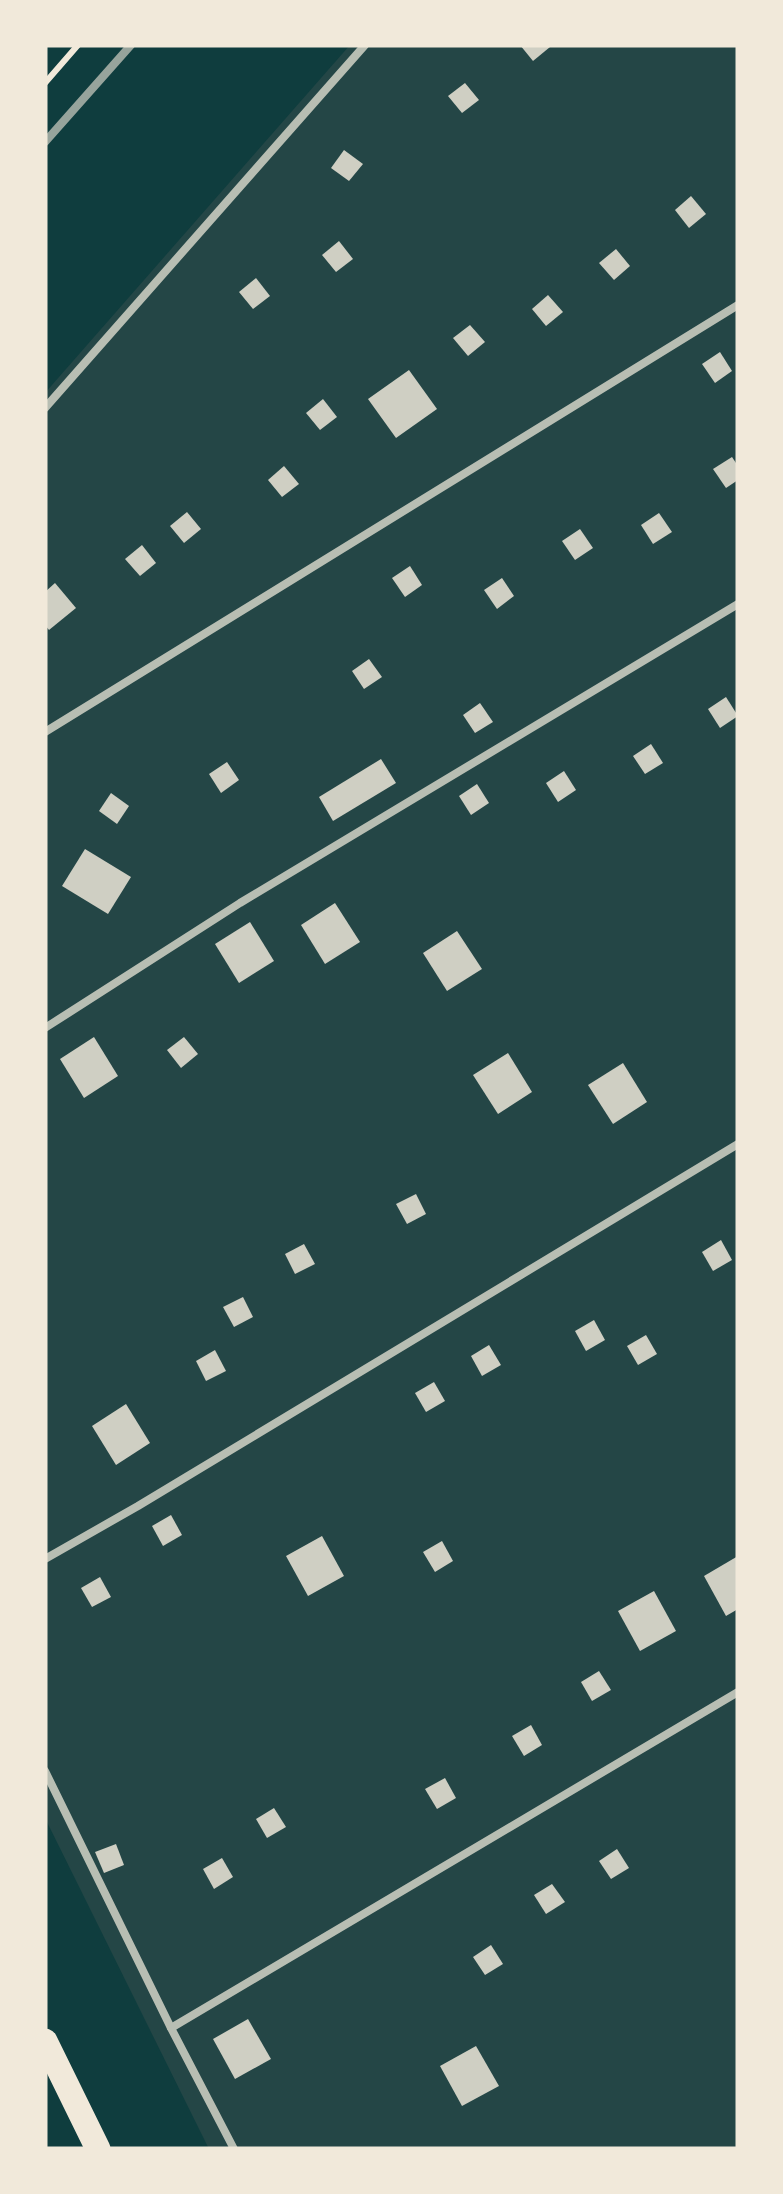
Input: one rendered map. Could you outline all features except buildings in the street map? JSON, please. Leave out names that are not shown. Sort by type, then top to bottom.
[{"type":"main road","points":[[45,2041],[98,2149]]},
{"type":"lane","points":[[45,408],[364,45]]},
{"type":"lane","points":[[45,732],[738,304]]},
{"type":"lane","points":[[45,1028],[240,903],[738,604]]},
{"type":"lane","points":[[45,1559],[738,1144]]},
{"type":"lane","points":[[171,2028],[738,1692]]},
{"type":"lane","points":[[45,1771],[234,2149]]},
{"type":"path","points":[[45,84],[78,45]]},
{"type":"shaded area","points":[[350,45],[738,45],[738,2149],[209,2149],[45,1818],[45,393]]},
{"type":"railway","points":[[45,142],[131,45]]}]
